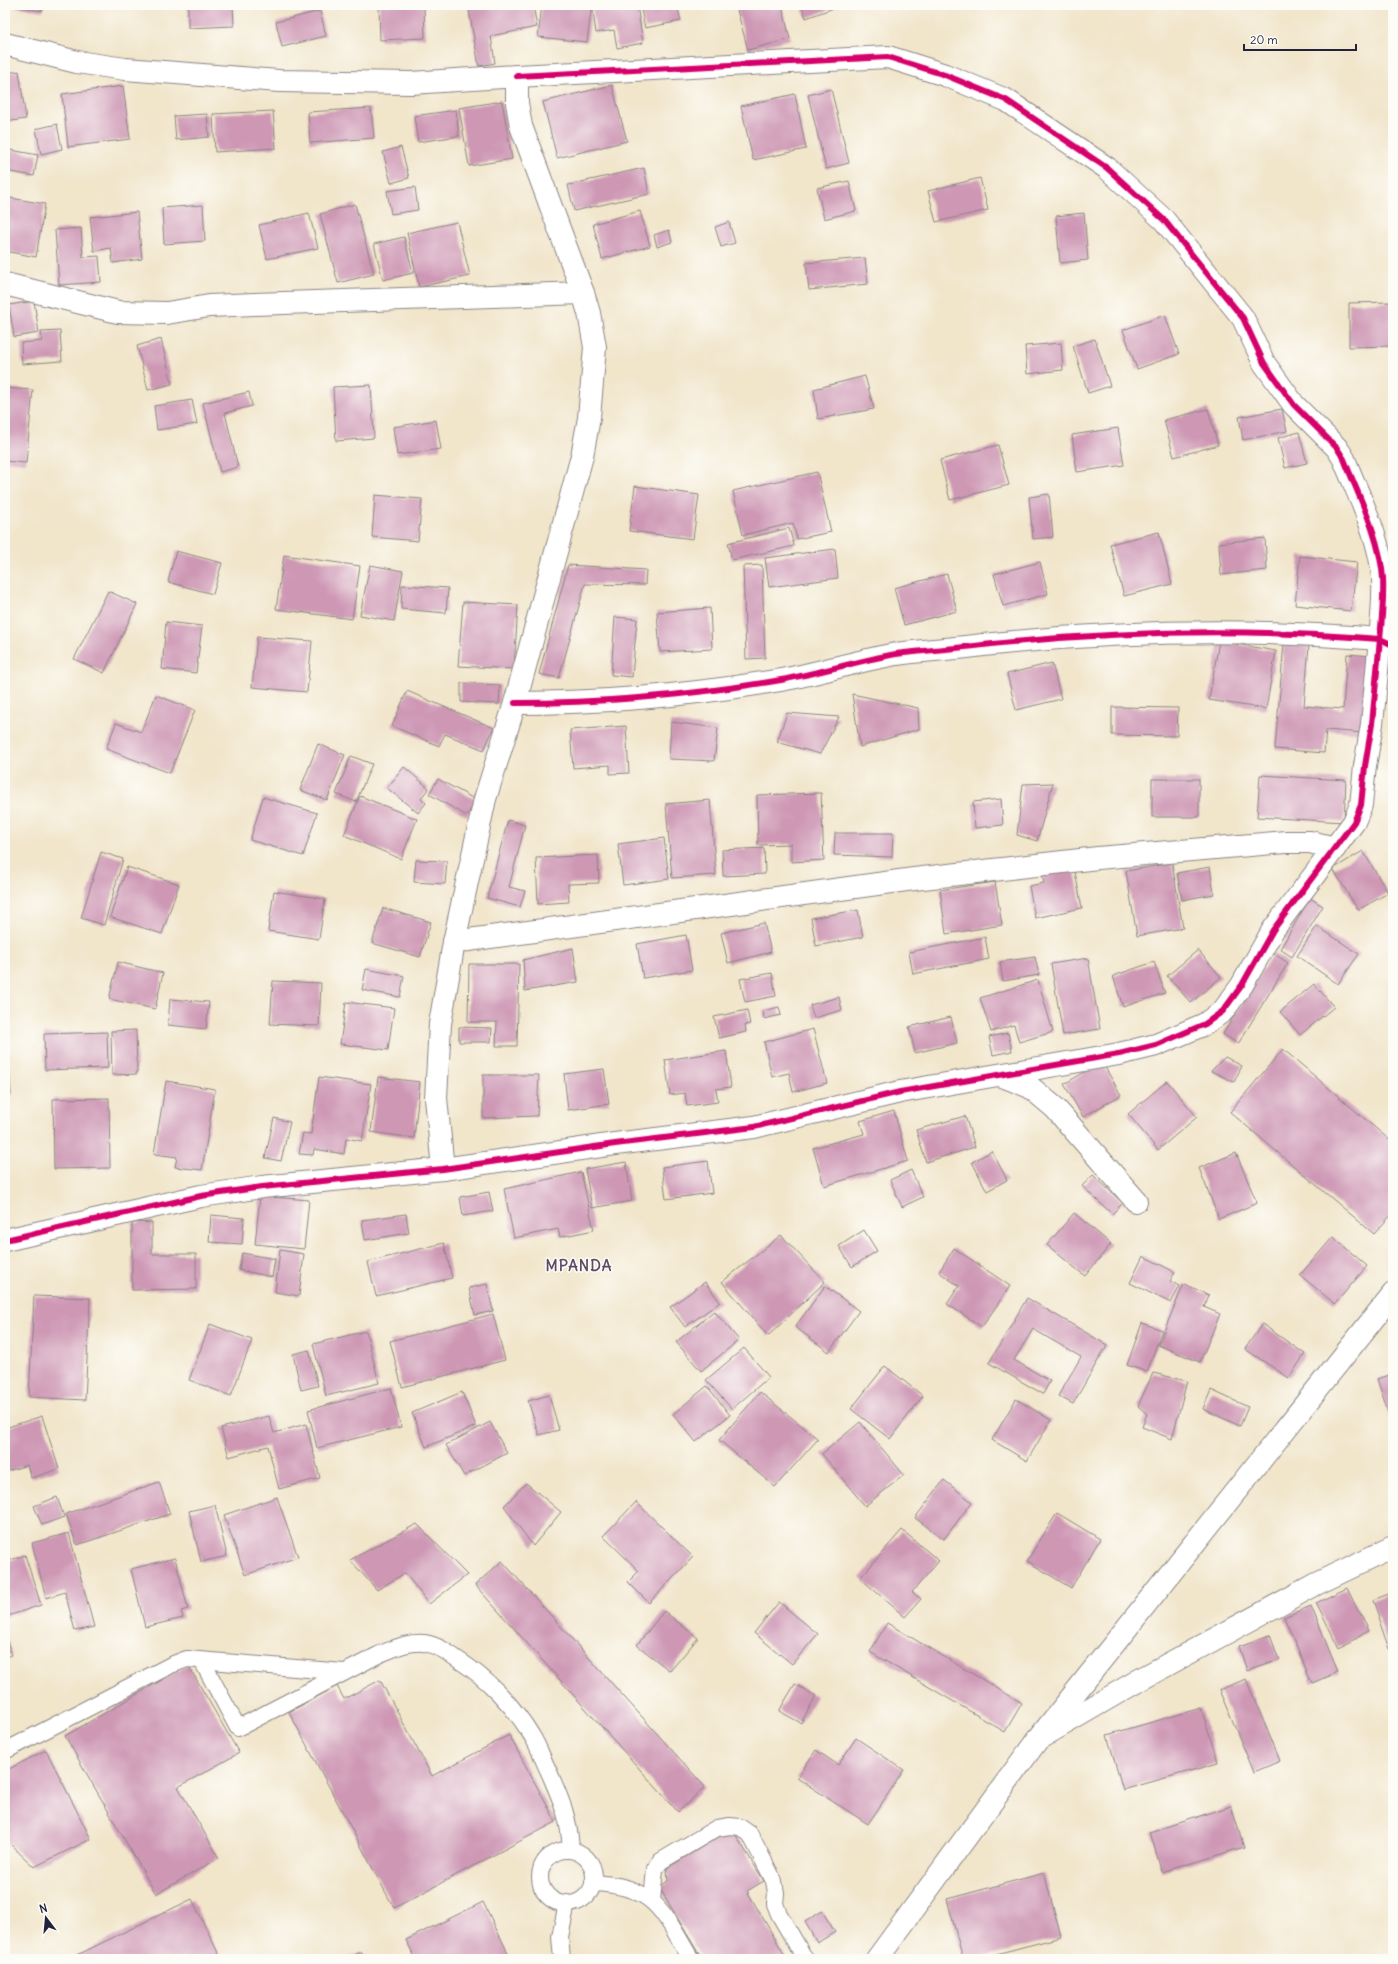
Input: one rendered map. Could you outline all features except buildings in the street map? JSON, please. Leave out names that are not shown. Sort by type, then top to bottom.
[{"type":"street","points":[[5,44],[77,62],[125,69],[279,81],[411,83],[888,56],[945,75],[1006,100],[1107,168],[1164,220],[1243,318],[1264,363],[1294,405],[1337,448],[1344,459],[1379,553],[1383,578],[1386,642],[1365,766],[1361,805],[1354,822],[1273,930],[1242,985],[1223,1011],[1205,1024],[1156,1045],[1119,1054],[900,1092],[754,1127],[615,1144],[443,1169],[262,1187],[201,1196],[5,1240]]},
{"type":"street","points":[[443,1169],[436,1098],[440,1024],[454,942],[485,799],[515,703],[582,456],[589,418],[595,347],[589,313],[583,293],[521,126],[517,102],[517,76]]},
{"type":"street","points":[[5,284],[118,312],[167,313],[209,306],[583,293]]},
{"type":"street","points":[[515,703],[575,703],[730,688],[828,670],[896,654],[1106,635],[1198,632],[1311,634],[1386,642]]},
{"type":"street","points":[[454,942],[906,880],[1090,859],[1286,842],[1310,842],[1335,848]]},
{"type":"street","points":[[1000,1075],[1030,1087],[1055,1108],[1136,1201]]},
{"type":"street","points":[[877,1959],[1038,1739],[1393,1294]]},
{"type":"street","points":[[1038,1739],[1141,1679],[1288,1599],[1393,1547]]},
{"type":"lane","points":[[202,1660],[238,1728],[378,1655],[410,1643],[424,1644],[441,1648],[466,1664],[496,1689],[533,1737],[566,1809],[570,1829],[571,1850]]},
{"type":"lane","points":[[5,1751],[171,1665],[188,1659],[344,1672]]},
{"type":"lane","points":[[652,1900],[655,1869],[661,1861],[717,1828],[730,1826],[740,1827],[750,1834],[774,1881],[776,1893],[775,1904],[779,1914],[805,1959]]},
{"type":"lane","points":[[571,1850],[587,1858],[594,1874],[593,1883],[583,1898],[575,1902],[558,1902],[547,1895],[541,1884],[540,1875],[547,1859],[554,1854],[571,1850]]},
{"type":"lane","points":[[593,1883],[622,1886],[652,1900],[661,1909],[691,1959]]},
{"type":"lane","points":[[562,1959],[560,1937],[567,1903]]},
{"type":"cycle path","points":[[515,703],[615,700],[715,690],[781,680],[896,654],[1033,640],[1132,634],[1231,632],[1280,633],[1380,639],[1383,593],[1383,578],[1378,547],[1368,517],[1344,459],[1337,448],[1294,405],[1264,363],[1243,318],[1164,220],[1107,168],[1006,100],[945,75],[888,57],[517,76]]},
{"type":"cycle path","points":[[5,1240],[201,1196],[262,1187],[443,1169],[615,1144],[754,1127],[900,1092],[1119,1054],[1156,1045],[1205,1024],[1223,1011],[1242,985],[1273,930],[1354,822],[1361,805],[1365,766],[1372,724],[1380,639],[1393,645]]},
{"type":"district","name":"MPANDA","points":[[579,1265]]}]
